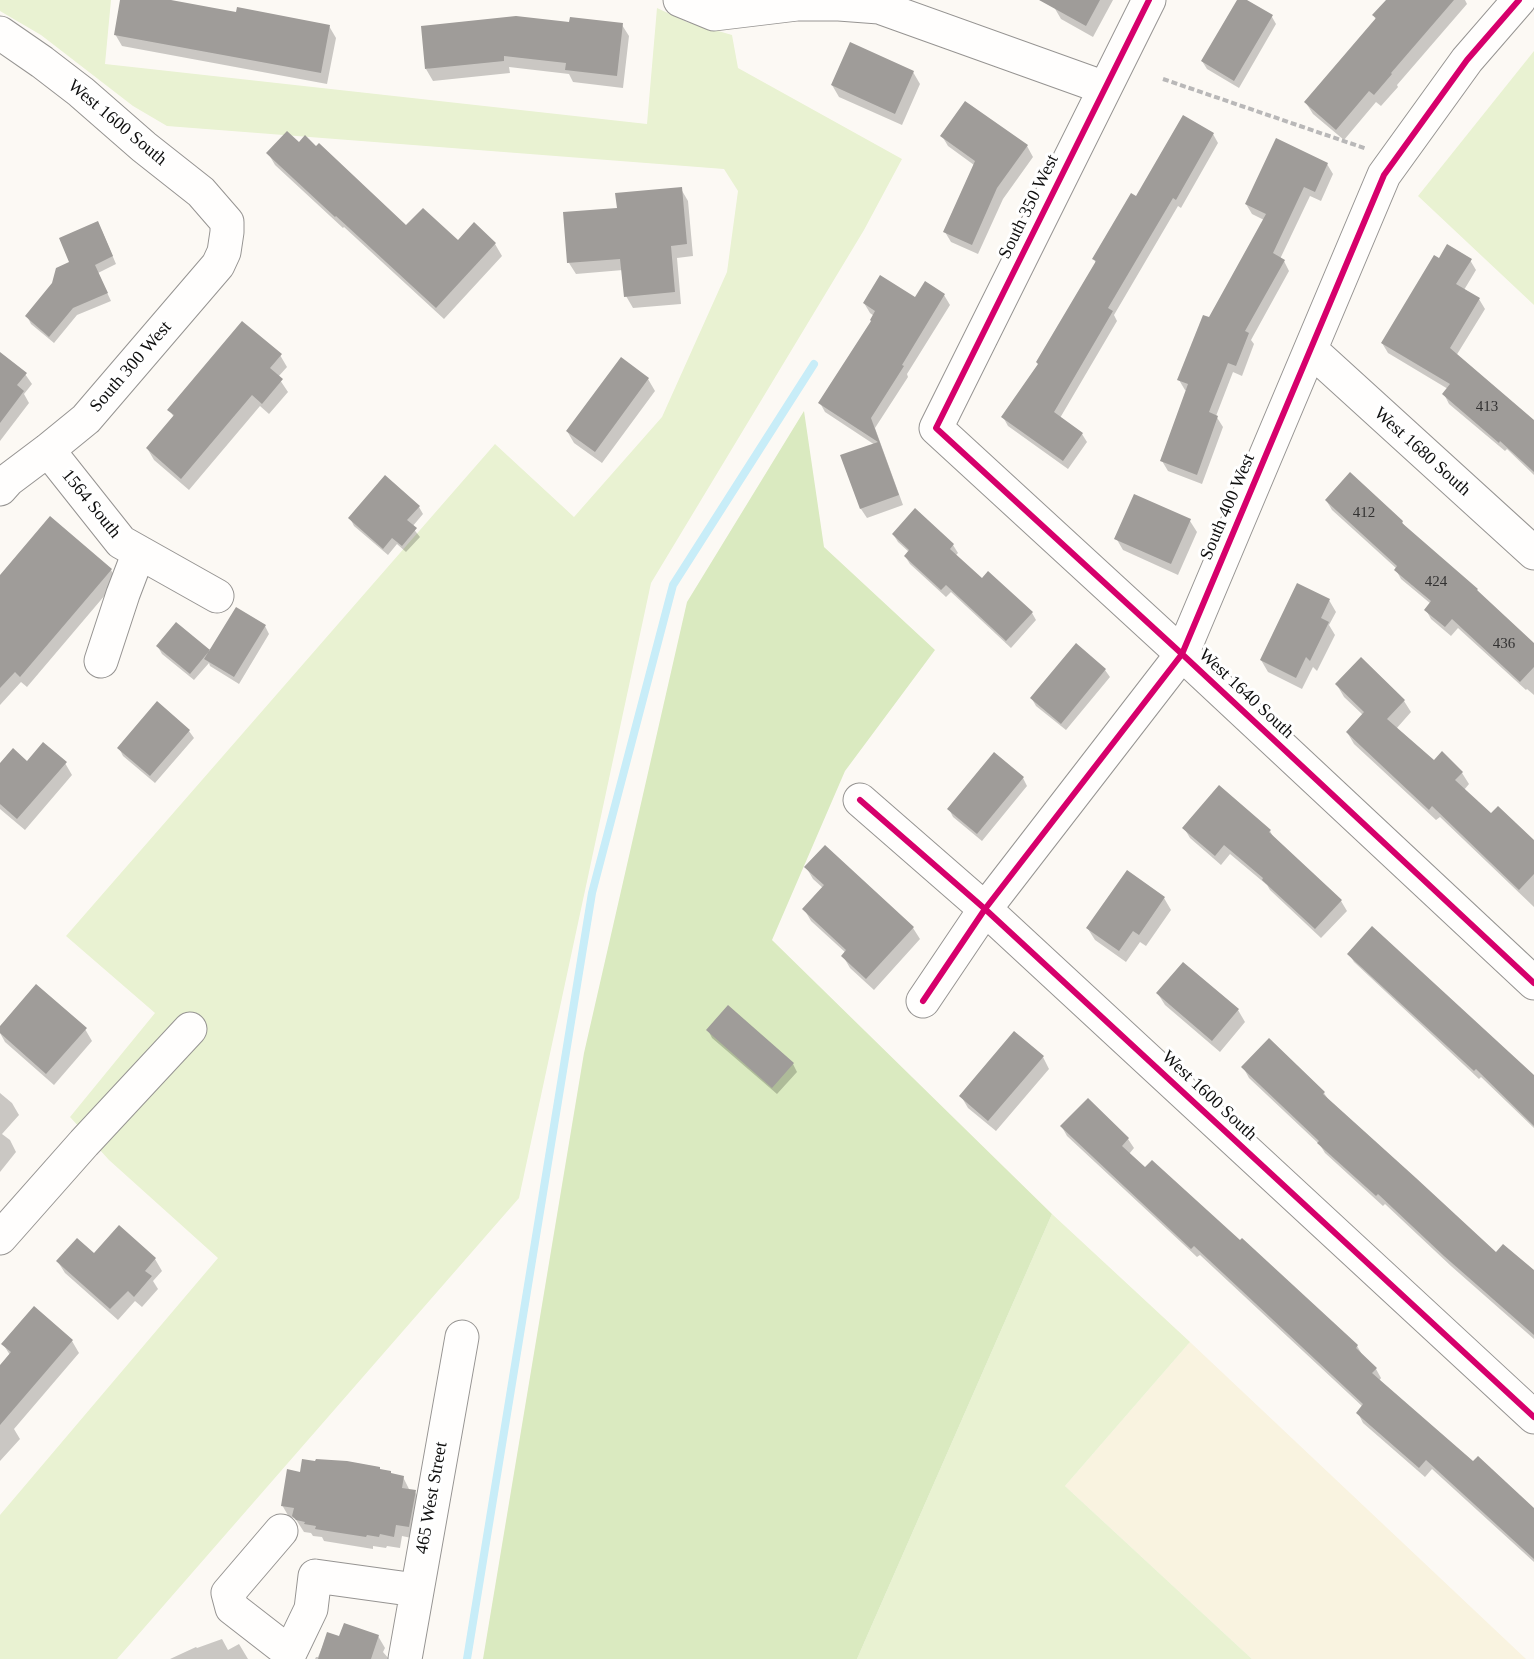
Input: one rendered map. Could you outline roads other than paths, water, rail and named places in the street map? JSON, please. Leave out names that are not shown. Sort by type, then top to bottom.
[{"type":"street","points":[[680,0],[714,14],[797,4],[879,7],[1105,88]]},
{"type":"street","name":"South 350 West","points":[[936,428],[1149,0]]},
{"type":"street","name":"South 400 West","points":[[923,1001],[985,909],[1182,654],[1384,175],[1467,60],[1519,0]]},
{"type":"street","name":"West 1600 South","points":[[0,33],[81,92],[144,147],[201,192],[227,222]]},
{"type":"street","name":"South 300 West","points":[[0,489],[8,480],[86,419],[218,265],[224,252],[227,222]]},
{"type":"street","name":"West 1680 South","points":[[1311,350],[1534,554]]},
{"type":"street","name":"West 1640 South","points":[[936,428],[1534,982]]},
{"type":"street","name":"1564 South","points":[[48,450],[121,542],[217,596]]},
{"type":"street","name":"1564 South","points":[[101,661],[139,552]]},
{"type":"street","name":"West 1600 South","points":[[860,800],[985,909],[1534,1417]]},
{"type":"street","points":[[0,1238],[190,1029]]},
{"type":"street","name":"465 West Street","points":[[405,1659],[462,1337]]},
{"type":"street","points":[[281,1531],[228,1593],[232,1608],[288,1656],[311,1609],[315,1576],[416,1590]]},
{"type":"waterway","points":[[467,1659],[592,893],[673,585],[814,364]]}]
